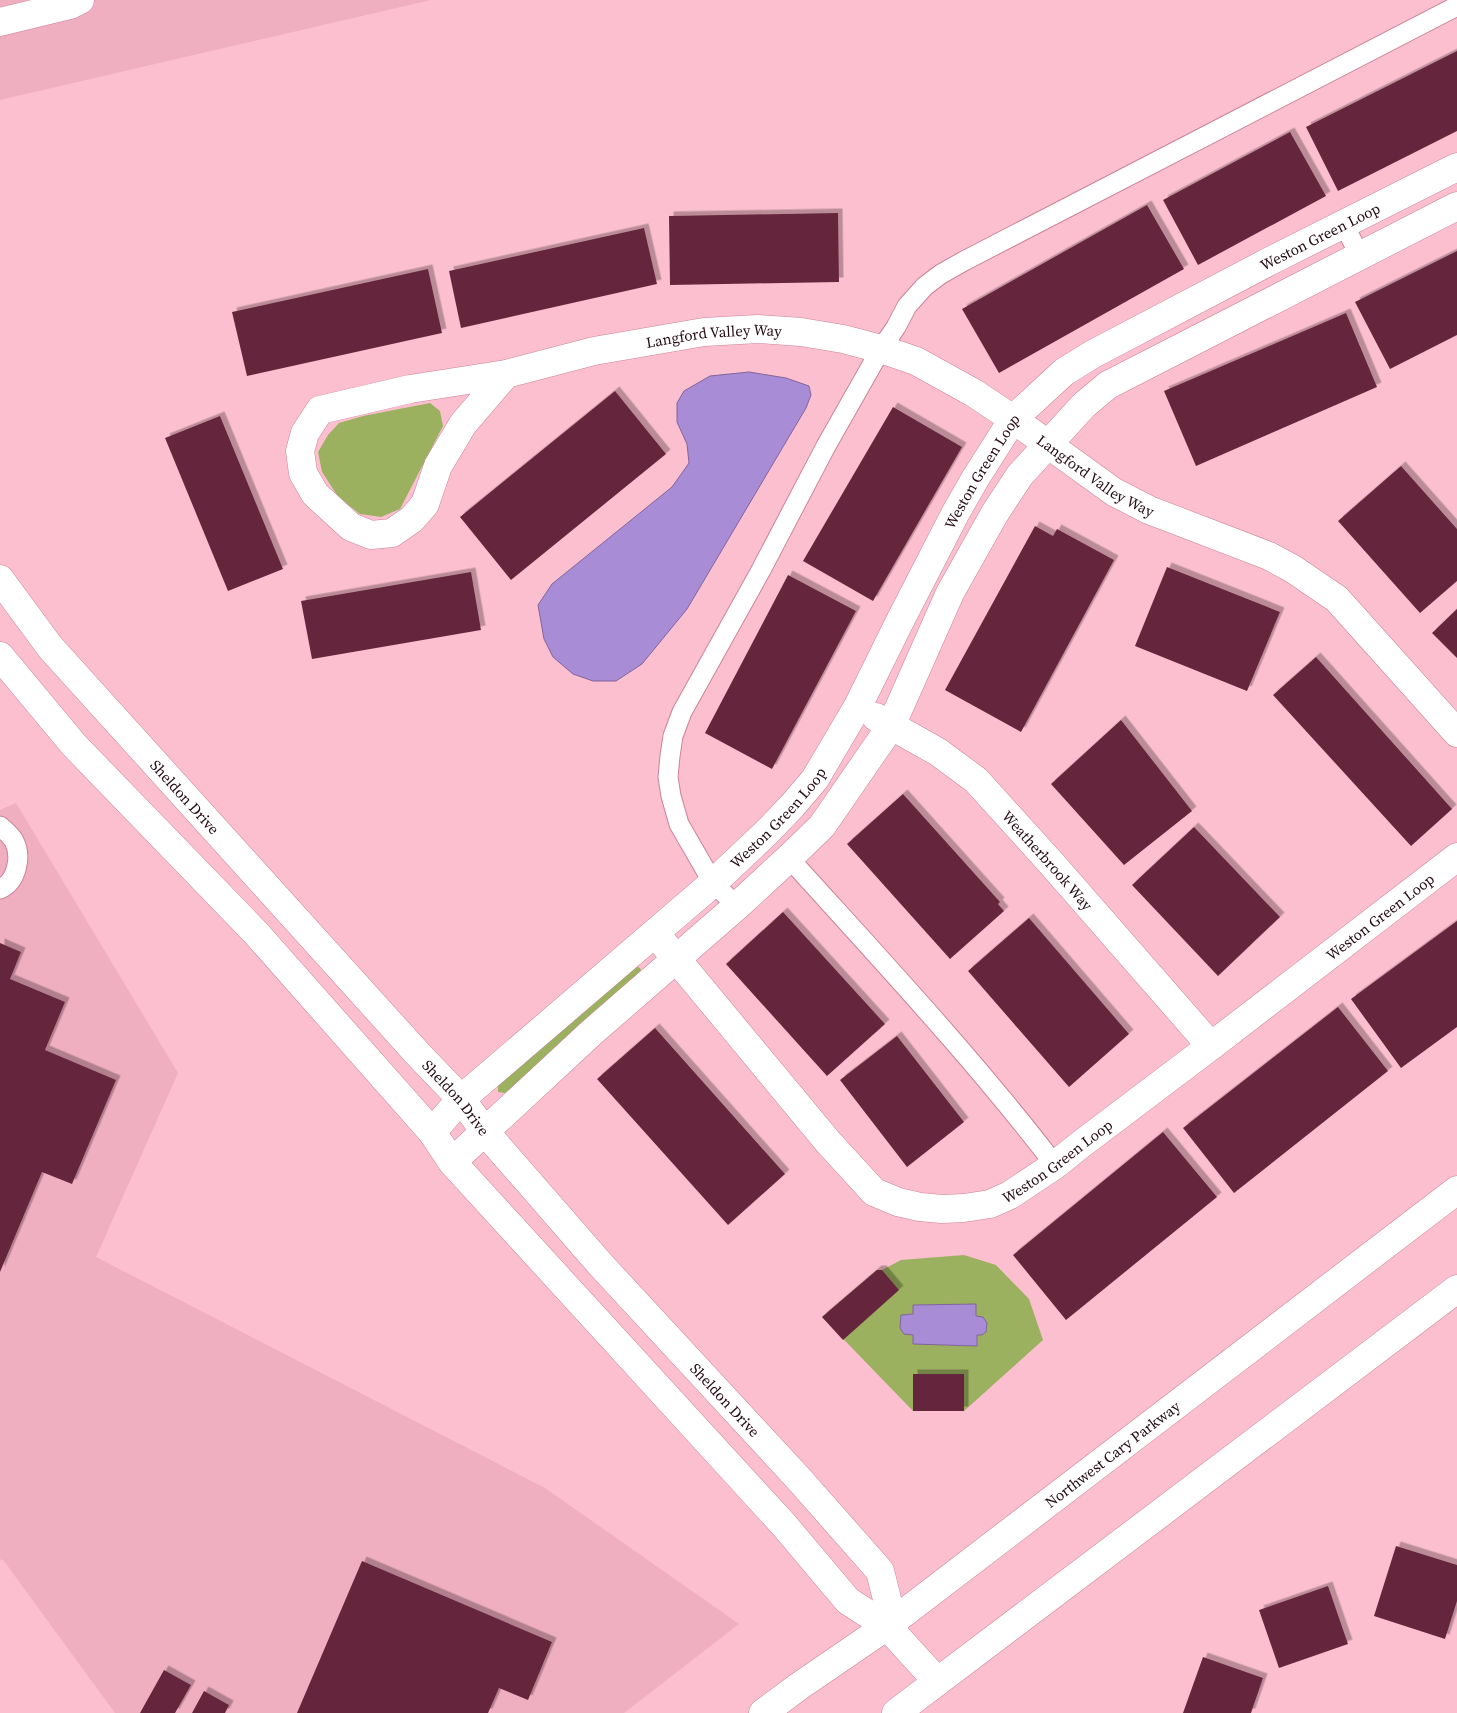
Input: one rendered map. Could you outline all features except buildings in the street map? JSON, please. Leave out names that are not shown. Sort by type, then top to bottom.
[{"type":"street","points":[[0,22],[70,5],[80,0]]},
{"type":"street","name":"Weston Green Loop","points":[[432,1132],[461,1099],[714,883],[766,833],[815,779],[858,706],[942,538],[975,479],[1013,419],[1064,372],[1093,354],[1272,260],[1457,167]]},
{"type":"street","points":[[452,1162],[590,1033],[737,906],[822,826],[891,726],[950,593],[996,513],[1020,475],[1084,405],[1108,385],[1457,206]]},
{"type":"street","name":"Langford Valley Way","points":[[506,374],[462,424],[438,466],[425,504],[412,519],[392,532],[371,535],[351,527],[314,494],[303,473],[300,451],[305,433],[320,410],[410,389],[506,374],[594,351],[704,332],[758,329],[801,332],[881,349],[916,361],[974,393],[1114,492],[1150,510],[1268,556],[1293,569],[1337,599],[1457,733]]},
{"type":"street","name":"Sheldon Drive","points":[[0,580],[50,647],[461,1099],[486,1132],[607,1271],[798,1478],[880,1571],[887,1599],[887,1626]]},
{"type":"street","points":[[0,656],[74,745],[256,933],[432,1132],[452,1162],[784,1525],[848,1601],[887,1626],[937,1681]]},
{"type":"street","name":"Weatherbrook Way","points":[[858,706],[938,752],[976,780],[1211,1046]]},
{"type":"street","name":"Weston Green Loop","points":[[655,934],[829,1143],[874,1192],[898,1202],[920,1207],[964,1208],[990,1204],[1010,1195],[1055,1166],[1457,857]]},
{"type":"street","name":"Northwest Cary Parkway","points":[[763,1713],[887,1626],[1457,1190]]},
{"type":"street","points":[[896,1713],[1457,1289]]},
{"type":"lane","points":[[737,906],[714,883],[679,824],[670,796],[668,778],[673,736],[682,712],[756,579],[826,446],[907,306],[925,286],[941,274],[1457,6]]},
{"type":"lane","points":[[1344,225],[1360,256]]},
{"type":"lane","points":[[0,826],[13,840],[18,856],[15,874],[3,888],[0,888]]},
{"type":"lane","points":[[789,858],[994,1088],[1055,1166]]},
{"type":"shaded area","points":[[0,0],[431,0],[0,100]]},
{"type":"shaded area","points":[[749,372],[786,378],[809,386],[811,395],[806,408],[687,609],[642,664],[616,681],[593,681],[573,674],[553,657],[544,639],[538,605],[552,584],[672,487],[689,463],[687,444],[677,422],[677,403],[684,391],[710,376]]},
{"type":"shaded area","points":[[16,803],[178,1073],[96,1257],[545,1488],[739,1624],[624,1713],[115,1713],[4,1561],[0,1559],[0,810]]},
{"type":"shaded area","points":[[976,1304],[976,1316],[983,1317],[987,1323],[986,1332],[982,1335],[977,1335],[977,1346],[913,1344],[913,1335],[904,1334],[900,1328],[901,1315],[913,1314],[913,1305]]},
{"type":"green space","points":[[430,403],[440,411],[443,426],[400,509],[381,517],[360,514],[339,498],[322,472],[318,452],[328,435],[339,423],[363,416]]},
{"type":"green space","points":[[634,965],[640,968],[642,973],[518,1083],[505,1093],[498,1092],[498,1085]]},
{"type":"green space","points":[[964,1255],[996,1265],[1029,1299],[1043,1340],[964,1411],[913,1411],[822,1317],[877,1270],[882,1270],[901,1260]]}]
